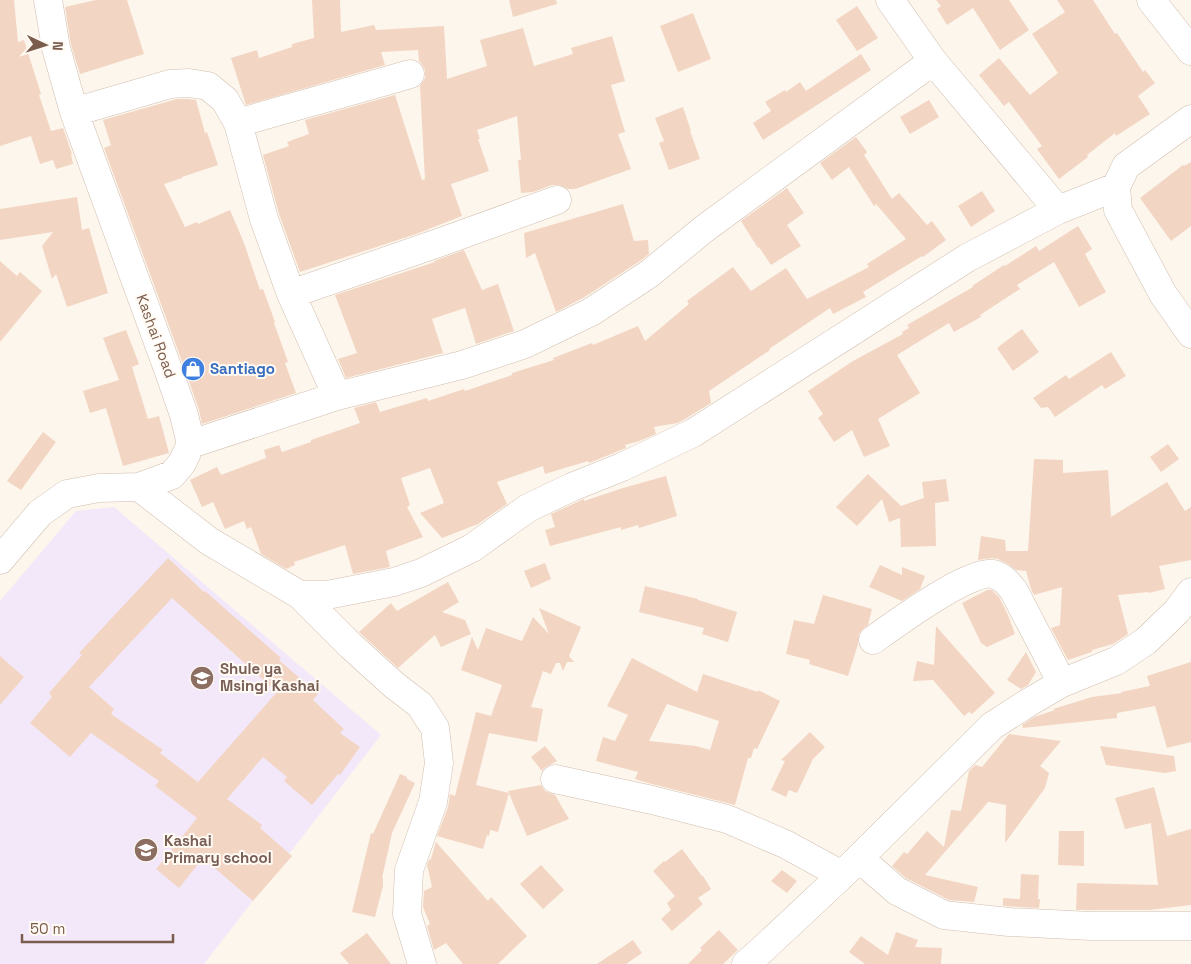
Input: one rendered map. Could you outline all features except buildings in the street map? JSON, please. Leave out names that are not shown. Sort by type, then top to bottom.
[{"type":"street","name":"Kashai Road","points":[[48,0],[56,48],[74,112],[137,281],[184,415],[191,444]]},
{"type":"street","points":[[890,0],[933,61],[1058,210]]},
{"type":"street","points":[[1151,0],[1191,50]]},
{"type":"street","points":[[0,560],[40,513],[67,494],[99,488],[139,487],[172,475],[182,463],[191,444],[337,396],[462,365],[525,344],[591,312],[649,274],[704,229],[933,61]]},
{"type":"street","points":[[238,123],[410,74]]},
{"type":"street","points":[[74,112],[170,84],[189,83],[208,86],[225,100],[238,123],[264,219],[291,294],[337,396]]},
{"type":"street","points":[[1191,118],[1126,166],[1116,187],[1118,210],[1163,294],[1191,334]]},
{"type":"street","points":[[300,595],[327,595],[394,582],[421,573],[472,548],[528,508],[572,487],[622,467],[693,433],[967,258],[1058,210],[1116,187]]},
{"type":"street","points":[[291,294],[557,200]]},
{"type":"street","points":[[139,487],[209,541],[300,595],[350,646],[420,705],[435,728],[439,763],[433,802],[408,870],[407,914],[422,964]]},
{"type":"street","points":[[873,640],[929,601],[973,577],[992,574],[1004,579],[1014,591],[1062,683]]},
{"type":"street","points":[[746,964],[851,867],[992,726],[1062,683],[1116,661],[1146,641],[1177,610],[1191,592]]},
{"type":"street","points":[[555,779],[652,800],[727,819],[786,844],[851,867],[944,914],[1009,922],[1091,926],[1191,926]]},
{"type":"shaded area","name":"Kashai Primary school","points":[[114,507],[381,735],[204,964],[0,964],[0,601],[76,511]]},
{"type":"place","name":"Santiago","points":[[193,369]]},
{"type":"place","name":"Shule ya Msingi Kashai","points":[[202,678]]},
{"type":"place","name":"Kashai Primary school","points":[[146,850]]}]
